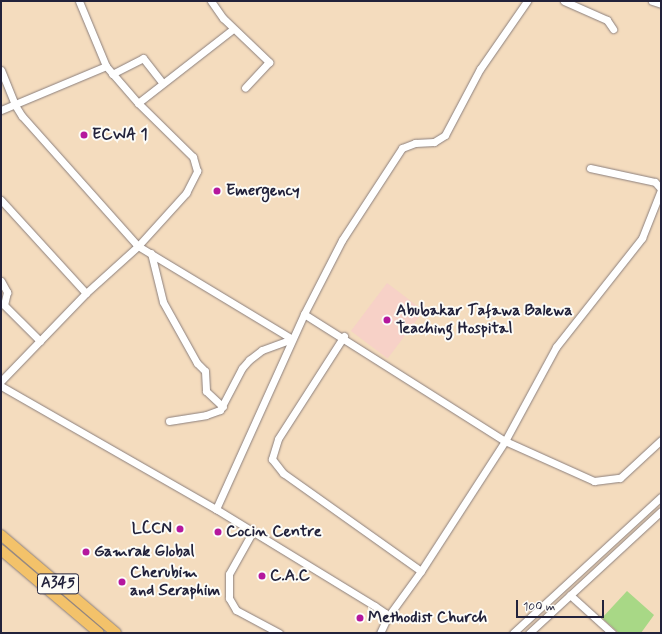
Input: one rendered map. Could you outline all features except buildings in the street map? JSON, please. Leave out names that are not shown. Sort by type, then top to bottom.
[{"type":"highway","name":"A345","points":[[1,536],[116,633]]},
{"type":"highway","points":[[4,553],[14,546]]},
{"type":"highway","name":"A345","points":[[4,553],[100,633]]},
{"type":"highway","points":[[76,613],[83,605]]},
{"type":"street","points":[[1,381],[86,293],[138,246],[186,193],[197,171],[193,157],[138,103],[106,66],[78,1]]},
{"type":"street","points":[[212,1],[216,10],[233,29],[270,62],[245,88]]},
{"type":"street","points":[[216,509],[292,339],[342,240],[397,154],[408,144],[434,142],[445,135],[460,110],[480,69],[527,1]]},
{"type":"street","points":[[564,1],[603,18],[614,29]]},
{"type":"street","points":[[652,1],[661,4]]},
{"type":"street","points":[[138,103],[162,82],[233,29]]},
{"type":"street","points":[[112,74],[143,58],[162,82]]},
{"type":"street","points":[[1,110],[106,66]]},
{"type":"street","points":[[1,70],[15,105],[138,246],[292,339]]},
{"type":"street","points":[[380,633],[387,618],[421,571],[505,441],[556,347],[642,238],[661,189],[655,182],[590,168]]},
{"type":"street","points":[[1,200],[86,293]]},
{"type":"street","points":[[151,253],[163,302],[197,363],[205,371],[206,391],[223,407]]},
{"type":"street","points":[[1,281],[7,292],[4,305],[40,340]]},
{"type":"street","points":[[304,314],[344,336],[505,441],[568,471],[599,480],[620,478],[661,440]]},
{"type":"street","points":[[344,336],[278,439],[272,459],[283,473],[421,571]]},
{"type":"street","points":[[169,421],[206,415],[220,410],[223,407],[242,368],[250,360],[262,350],[292,339]]},
{"type":"street","points":[[1,386],[216,509],[375,606],[385,613],[387,618]]},
{"type":"street","points":[[513,633],[661,497]]},
{"type":"street","points":[[529,633],[661,511]]},
{"type":"street","points":[[252,531],[229,574],[229,598],[236,610],[279,633]]},
{"type":"street","points":[[570,595],[612,633]]},
{"type":"shaded area","name":"Abubakar Tafawa Balewa Teaching Hospital","points":[[387,283],[424,311],[388,359],[351,331]]},
{"type":"green space","points":[[627,591],[654,615],[641,633],[619,633],[602,618]]},
{"type":"place","name":"ECWA 1","points":[[84,135]]},
{"type":"place","name":"Emergency","points":[[217,191]]},
{"type":"place","name":"Abubakar Tafawa Balewa Teaching Hospital","points":[[387,320]]},
{"type":"place","name":"LCCN","points":[[180,529]]},
{"type":"place","name":"Cocin Centre","points":[[218,532]]},
{"type":"place","name":"Gamrak Global","points":[[86,552]]},
{"type":"place","name":"C.A.C","points":[[262,576]]},
{"type":"place","name":"Cherubim and Seraphim","points":[[122,582]]},
{"type":"place","name":"Methodist Church","points":[[360,618]]}]
